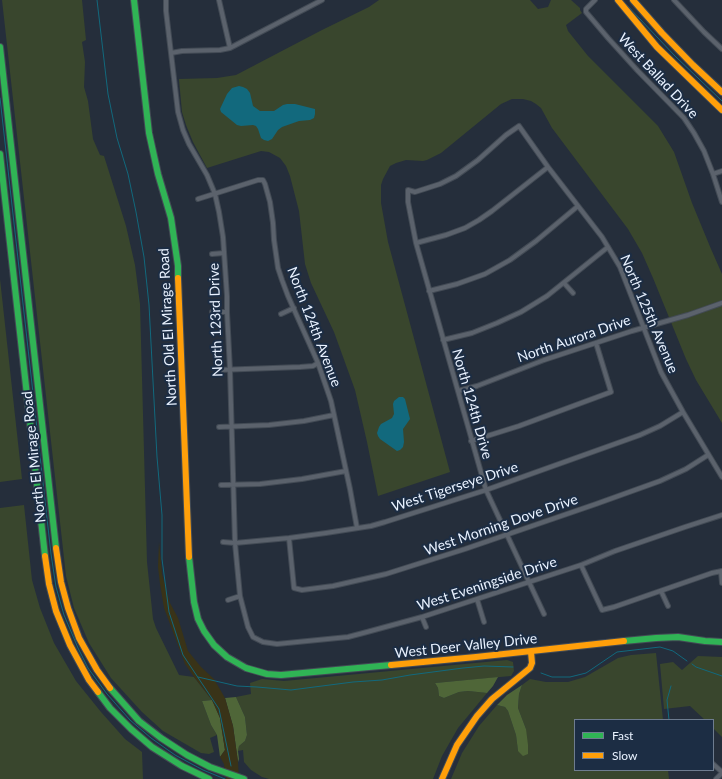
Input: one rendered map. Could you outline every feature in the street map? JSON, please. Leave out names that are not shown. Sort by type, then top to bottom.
[{"type":"main road","name":"North Old El Mirage Road","points":[[134,0],[148,125],[158,174],[170,218],[178,266],[188,547],[192,590],[201,624],[207,635],[219,650]]},
{"type":"main road","points":[[618,0],[657,47],[722,110]]},
{"type":"main road","points":[[633,0],[662,34],[722,92]]},
{"type":"main road","name":"North El Mirage Road","points":[[0,48],[58,565],[68,608],[82,644],[97,670],[109,687],[132,713],[147,727],[175,748],[221,771],[243,778]]},
{"type":"main road","name":"North El Mirage Road","points":[[0,154],[46,564],[50,589],[56,611],[70,645],[82,668],[114,712],[132,730],[152,746],[182,766],[209,779]]},
{"type":"main road","name":"West Deer Valley Drive","points":[[219,650],[235,662],[253,670],[267,674],[281,675],[531,652],[662,637],[678,637],[722,642]]},
{"type":"main road","points":[[442,779],[457,745],[484,707],[530,668],[532,660],[531,652]]},
{"type":"street","name":"North 123rd Drive","points":[[166,0],[176,101],[180,120],[183,130],[207,175],[219,212],[227,296],[235,543],[240,596],[248,627],[254,637]]},
{"type":"street","points":[[219,0],[230,48]]},
{"type":"street","points":[[171,53],[230,48],[322,0]]},
{"type":"street","name":"West Ballad Drive","points":[[596,0],[586,9],[586,12],[637,70],[684,118],[704,151],[722,202]]},
{"type":"street","points":[[674,0],[722,49]]},
{"type":"street","name":"North 125th Avenue","points":[[408,190],[415,192],[440,184],[456,176],[519,126],[548,167],[602,237],[620,267],[661,372],[722,477]]},
{"type":"street","points":[[416,243],[446,235],[465,228],[479,220],[548,167]]},
{"type":"street","points":[[713,174],[722,171]]},
{"type":"street","name":"North 124th Avenue","points":[[214,194],[258,180],[263,180],[265,184],[270,202],[278,268],[318,363],[331,401],[357,528]]},
{"type":"street","name":"North 124th Drive","points":[[408,190],[408,202],[416,243],[486,490],[544,614]]},
{"type":"street","points":[[198,199],[214,194]]},
{"type":"street","points":[[430,291],[457,284],[485,274],[510,260],[536,241],[578,206]]},
{"type":"street","points":[[443,340],[472,333],[515,315],[547,296],[608,247]]},
{"type":"street","points":[[212,254],[224,253]]},
{"type":"street","points":[[564,283],[573,293]]},
{"type":"street","name":"North Aurora Drive","points":[[458,391],[477,386],[544,360],[722,303]]},
{"type":"street","points":[[280,314],[294,308]]},
{"type":"street","points":[[212,312],[227,312]]},
{"type":"street","points":[[471,441],[519,426],[612,392],[596,343]]},
{"type":"street","points":[[218,370],[300,367],[313,366],[318,363]]},
{"type":"street","name":"West Tigerseye Drive","points":[[223,542],[235,543],[289,538],[371,526],[486,490],[640,435],[660,426],[683,412]]},
{"type":"street","points":[[219,427],[284,424],[334,416]]},
{"type":"street","name":"West Morning Dove Drive","points":[[289,538],[294,588],[302,590],[333,586],[386,574],[506,535],[660,481],[686,469],[708,455]]},
{"type":"street","points":[[221,485],[260,484],[302,479],[346,471]]},
{"type":"street","name":"West Eveningside Drive","points":[[254,637],[263,642],[277,644],[348,637],[422,617],[478,599],[581,565],[657,536],[722,515]]},
{"type":"street","points":[[581,565],[602,610],[712,572],[721,571],[722,583]]},
{"type":"street","points":[[661,590],[668,606]]},
{"type":"street","points":[[228,600],[240,596]]},
{"type":"street","points":[[478,599],[484,622]]},
{"type":"street","points":[[422,617],[426,627]]},
{"type":"street","points":[[714,765],[722,772],[716,779]]},
{"type":"green space","points":[[2,0],[82,0],[86,40],[82,42],[85,62],[84,87],[88,101],[93,139],[100,155],[104,156],[126,226],[135,265],[140,304],[147,562],[153,619],[179,675],[194,677],[212,700],[202,701],[211,725],[217,735],[210,738],[214,752],[209,754],[201,753],[163,731],[142,712],[111,678],[89,643],[74,608],[66,576]]},
{"type":"green space","points":[[379,0],[530,0],[538,9],[548,7],[551,0],[571,0],[580,8],[582,13],[566,25],[568,31],[588,56],[658,126],[674,152],[692,203],[722,274],[722,423],[696,380],[642,253],[628,229],[552,128],[541,108],[531,101],[512,99],[501,104],[441,153],[423,161],[406,160],[396,163],[390,166],[383,179],[381,185],[381,203],[388,242],[450,472],[378,496],[355,390],[334,332],[311,283],[305,264],[299,211],[286,166],[280,158],[269,152],[261,151],[207,168],[186,125],[182,112],[179,79],[217,78],[236,75],[369,7]]},
{"type":"green space","points":[[0,279],[22,479],[0,482]]},
{"type":"green space","points":[[24,505],[32,580],[40,608],[54,643],[76,681],[101,712],[125,739],[142,752],[143,779],[0,779],[0,508]]},
{"type":"green space","points":[[656,653],[663,719],[574,719],[574,771],[668,771],[669,779],[451,779],[462,753],[479,726],[497,705],[505,707],[508,711],[516,735],[518,751],[526,729],[518,708],[519,694],[522,685],[530,679],[546,682],[568,682],[585,677],[618,658],[631,655]]},
{"type":"green space","points":[[698,656],[722,657],[722,737],[714,729],[714,719],[704,719],[690,706],[664,709],[660,664],[673,662],[682,670]]},
{"type":"green space","points":[[507,660],[513,662],[514,671],[511,676],[435,683],[438,688],[439,696],[444,698],[459,692],[468,691],[487,693],[458,728],[442,756],[433,779],[269,779],[262,777],[251,770],[244,762],[243,750],[238,751],[239,746],[245,741],[247,735],[245,717],[236,697],[251,694],[250,683],[262,679],[284,681]]},
{"type":"green space","points":[[498,677],[487,693],[468,691],[459,692],[444,698],[439,696],[438,688],[435,683]]},
{"type":"green space","points":[[522,685],[519,694],[518,708],[526,729],[528,745],[528,754],[523,756],[518,751],[516,735],[508,711],[505,707],[497,705],[507,695]]},
{"type":"green space","points":[[236,697],[245,717],[247,735],[245,741],[239,746],[238,762],[233,726],[225,698]]},
{"type":"green space","points":[[212,700],[220,718],[225,750],[220,757],[217,735],[211,725],[202,701]]},
{"type":"sand","points":[[159,542],[162,574],[170,603],[178,618],[188,651],[201,667],[214,679],[225,698],[233,726],[239,779],[226,779],[224,764],[220,757],[225,750],[220,718],[212,700],[185,664],[164,608],[158,567]]},
{"type":"water","points":[[239,86],[247,89],[250,93],[253,106],[260,111],[274,111],[283,105],[295,104],[315,109],[314,118],[282,127],[272,139],[268,141],[264,140],[261,138],[256,126],[237,125],[221,112],[220,109],[227,94],[232,88]]},
{"type":"water","points":[[399,397],[403,397],[405,399],[410,419],[403,429],[403,447],[397,451],[380,439],[377,433],[381,424],[392,418],[394,414],[394,401]]},
{"type":"waterway","points":[[97,0],[108,94],[117,138],[128,174],[144,257],[149,305],[157,457],[162,515],[162,559],[169,612],[183,655],[219,709],[231,766]]},
{"type":"waterway","points":[[622,0],[675,56],[722,101]]},
{"type":"waterway","points":[[0,98],[51,554],[56,587],[64,615],[88,668],[107,694],[130,720],[151,738],[175,755],[203,770],[225,779]]},
{"type":"waterway","points":[[541,673],[552,677],[570,677],[586,673],[617,652],[660,647],[673,651],[687,661]]},
{"type":"waterway","points":[[692,664],[696,667],[722,676]]},
{"type":"waterway","points":[[198,677],[237,686],[291,690],[382,680],[463,668],[484,666],[513,667]]},
{"type":"waterway","points":[[669,719],[667,700],[671,686]]},
{"type":"traffic: fast","points":[[134,0],[149,133],[158,174],[171,218],[178,266],[178,278]]},
{"type":"traffic: fast","points":[[0,47],[56,548]]},
{"type":"traffic: fast","points":[[0,154],[45,556]]},
{"type":"traffic: fast","points":[[189,557],[194,602],[198,619],[204,631],[214,645],[227,657],[246,668],[267,674],[281,675],[391,665]]},
{"type":"traffic: fast","points":[[624,641],[678,637],[722,642]]},
{"type":"traffic: fast","points":[[110,688],[139,721],[161,738],[187,755],[210,767],[244,779]]},
{"type":"traffic: fast","points":[[98,692],[110,708],[152,747],[182,766],[209,779]]},
{"type":"traffic: slow","points":[[618,0],[657,47],[722,110]]},
{"type":"traffic: slow","points":[[633,0],[662,33],[722,92]]},
{"type":"traffic: slow","points":[[178,278],[189,557]]},
{"type":"traffic: slow","points":[[56,548],[61,582],[68,608],[79,638],[97,670],[110,688]]},
{"type":"traffic: slow","points":[[45,556],[49,584],[56,611],[70,645],[89,680],[98,692]]},
{"type":"traffic: slow","points":[[391,665],[624,641]]},
{"type":"traffic: slow","points":[[442,779],[457,745],[477,716],[492,699],[530,668],[532,663],[531,652]]}]
